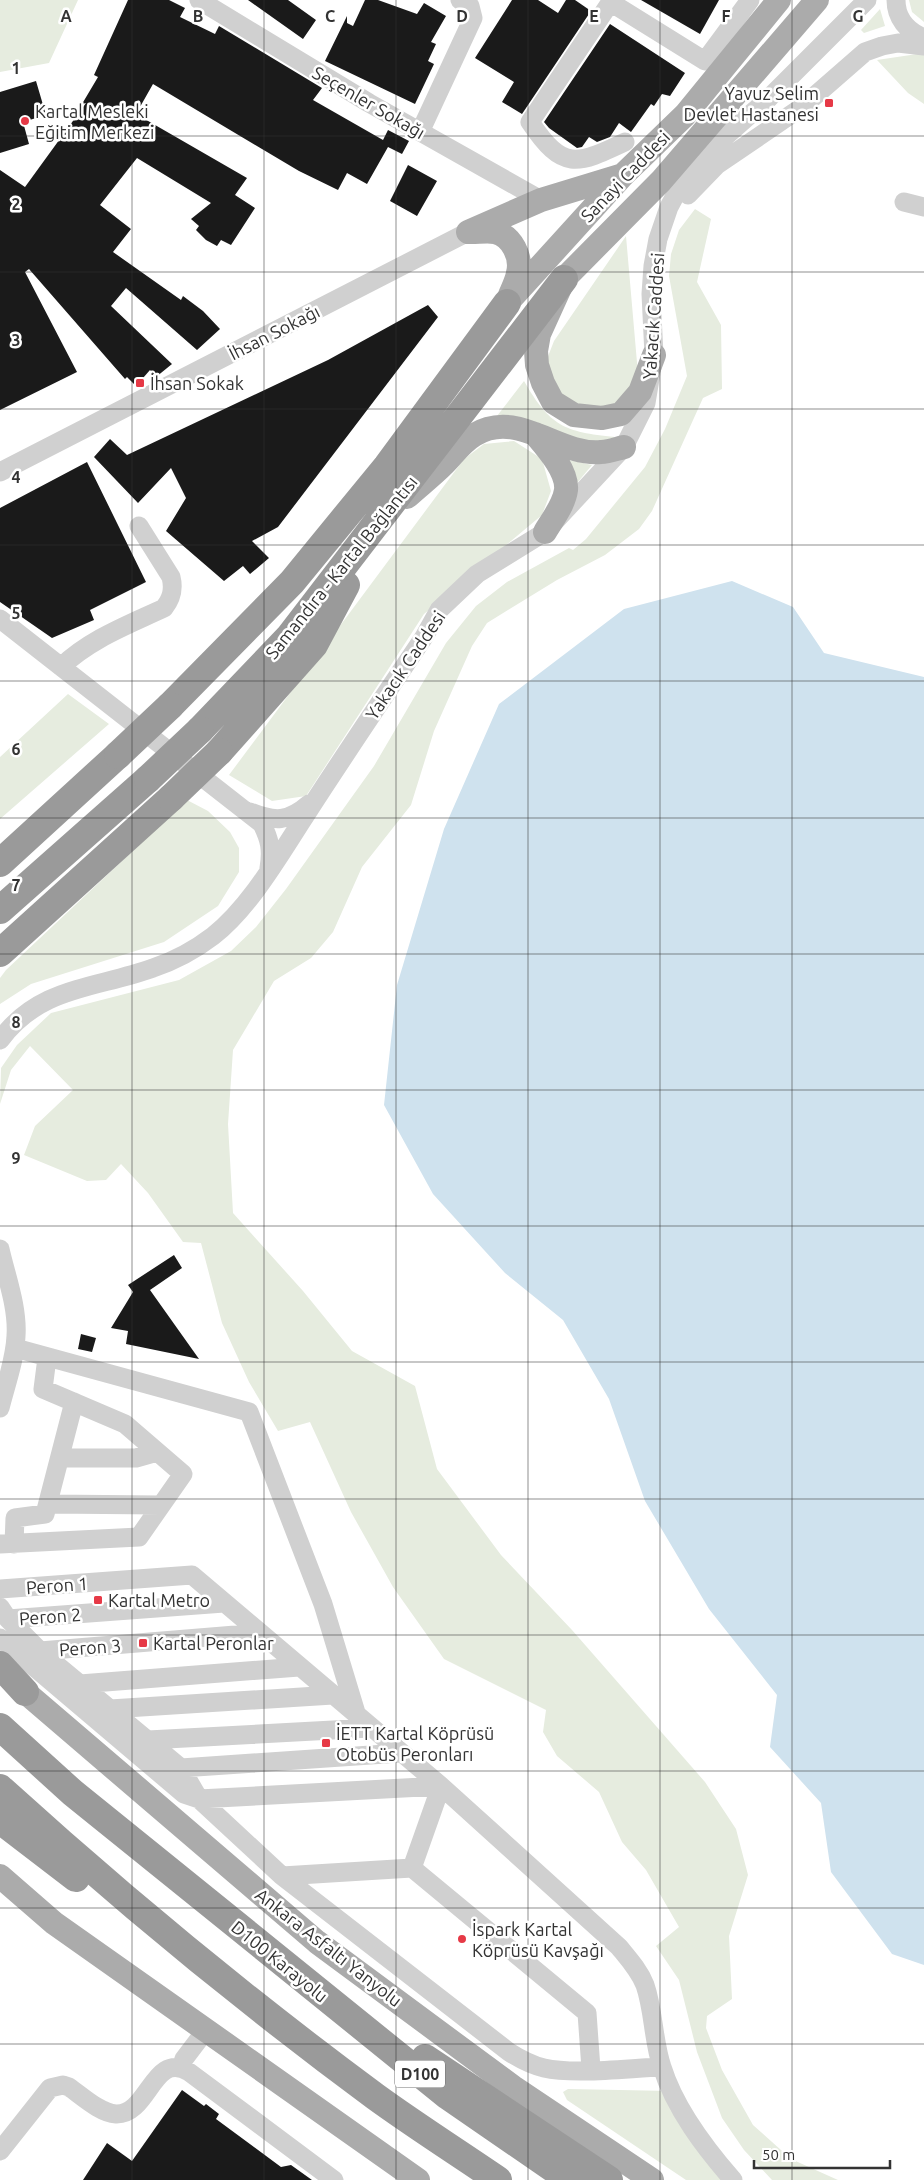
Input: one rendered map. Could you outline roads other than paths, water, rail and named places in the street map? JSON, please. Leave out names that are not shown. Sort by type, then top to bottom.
[{"type":"highway","name":"Samandıra - Kartal Bağlantısı","points":[[0,910],[148,779],[200,730],[289,637],[564,279]]},
{"type":"highway","name":"Samandıra - Kartal Bağlantısı","points":[[0,863],[170,706],[292,582],[387,466],[506,303]]},
{"type":"highway","points":[[0,953],[220,752],[314,645],[379,522]]},
{"type":"highway","points":[[0,965],[34,923]]},
{"type":"highway","points":[[0,1665],[25,1692]]},
{"type":"highway","points":[[0,1675],[25,1692]]},
{"type":"highway","name":"D100 Karayolu","points":[[0,1727],[73,1793],[448,2096],[570,2180]]},
{"type":"highway","name":"D100","points":[[0,1788],[43,1827],[252,2004],[378,2098],[498,2180]]},
{"type":"highway","points":[[0,1820],[116,1908],[252,2004]]},
{"type":"highway","points":[[277,1959],[609,2180]]},
{"type":"main road","name":"Sanayi Caddesi","points":[[506,303],[624,174],[685,115],[779,0]]},
{"type":"main road","name":"Sanayi Caddesi","points":[[654,356],[640,392],[621,414],[602,418],[574,416],[553,402],[537,366],[536,351],[539,334],[564,279],[660,181],[817,0]]},
{"type":"main road","points":[[468,232],[541,200],[624,174]]},
{"type":"main road","points":[[468,232],[495,232],[507,238],[514,247],[519,272],[506,303]]},
{"type":"main road","points":[[379,522],[444,464],[459,446],[475,434],[494,427],[513,427],[534,432],[582,450],[600,453],[624,447]]},
{"type":"main road","points":[[534,432],[554,455],[566,489],[560,506],[546,532]]},
{"type":"main road","name":"Ankara Asfaltı Yanyolu","points":[[25,1692],[317,1942],[513,2087],[652,2180]]},
{"type":"main road","points":[[0,1876],[54,1923],[418,2180]]},
{"type":"street","name":"Seçenler Sokağı","points":[[199,0],[420,132],[541,200]]},
{"type":"street","points":[[420,132],[473,18],[470,6],[460,0]]},
{"type":"street","points":[[625,142],[594,156],[579,160],[560,156],[546,145],[530,122],[611,1],[705,61],[750,0]]},
{"type":"street","name":"Yakacık Caddesi","points":[[0,1040],[21,1017],[40,1003],[62,992],[154,968],[187,952],[228,924],[268,872],[424,637],[439,610],[477,574],[546,532],[624,447],[646,403],[654,356],[651,294],[653,266],[658,239],[669,206],[677,192],[710,150],[769,98],[867,0]]},
{"type":"street","points":[[896,0],[899,17],[907,28],[924,38]]},
{"type":"street","name":"Yakacık Caddesi","points":[[665,220],[677,211],[694,189],[717,165],[802,107],[864,52],[898,43],[924,46]]},
{"type":"street","points":[[904,202],[924,206]]},
{"type":"street","name":"İhsan Sokağı","points":[[0,472],[468,232]]},
{"type":"street","points":[[61,667],[73,655],[94,641],[164,608],[169,601],[173,585],[171,577],[139,526]]},
{"type":"street","points":[[0,619],[262,824],[269,838],[272,852],[268,872]]},
{"type":"street","points":[[244,810],[266,818],[280,820],[295,816],[316,799]]},
{"type":"street","points":[[0,1248],[16,1317],[15,1348],[0,1408]]},
{"type":"street","points":[[15,1348],[249,1412],[323,1604],[364,1722]]},
{"type":"street","points":[[48,1358],[43,1389],[74,1402],[125,1424],[183,1474],[140,1537],[7,1544],[15,1518],[45,1514],[74,1402]]},
{"type":"street","points":[[60,1458],[136,1458],[157,1452]]},
{"type":"street","points":[[48,1504],[162,1505]]},
{"type":"street","name":"Peron 1","points":[[0,1589],[192,1575],[224,1603]]},
{"type":"street","points":[[224,1603],[400,1754],[441,1786],[619,1947],[634,1966],[645,1985],[662,2067],[679,2105],[713,2157],[733,2180]]},
{"type":"street","name":"Peron 2","points":[[4,1613],[224,1603]]},
{"type":"street","points":[[4,1613],[40,1651],[181,1768],[199,1799],[282,1876],[509,2052],[528,2063],[546,2068],[662,2067]]},
{"type":"street","name":"Peron 3","points":[[40,1651],[260,1633]]},
{"type":"street","points":[[0,1638],[184,1794],[199,1799],[441,1786]]},
{"type":"street","points":[[80,1684],[299,1667]]},
{"type":"street","points":[[0,1669],[25,1692]]},
{"type":"street","points":[[110,1709],[333,1695]]},
{"type":"street","points":[[148,1740],[364,1722]]},
{"type":"street","points":[[181,1768],[400,1754]]},
{"type":"street","points":[[412,1868],[441,1786]]},
{"type":"street","points":[[282,1876],[412,1868],[587,2013],[591,2069]]},
{"type":"street","points":[[181,2068],[184,2058],[206,2030]]},
{"type":"street","points":[[0,2151],[50,2088],[62,2085],[69,2087],[103,2110],[116,2114],[125,2113],[132,2110],[162,2071],[172,2067],[181,2068],[334,2180]]},
{"type":"water","points":[[732,581],[793,607],[824,653],[924,677],[924,1965],[892,1954],[831,1872],[821,1803],[770,1747],[777,1695],[709,1609],[645,1501],[609,1399],[563,1320],[505,1273],[433,1194],[384,1105],[397,985],[444,829],[499,704],[624,609]]},
{"type":"place","name":"Yavuz Seli̇m Devlet Hastanesi̇","points":[[829,103]]},
{"type":"place","name":"Kartal Mesleki Eğitim Merkezi","points":[[25,121]]},
{"type":"place","name":"İhsan Sokak","points":[[140,383]]},
{"type":"place","name":"Kartal Metro","points":[[98,1600]]},
{"type":"place","name":"Kartal Peronlar","points":[[143,1643]]},
{"type":"place","name":"İETT Kartal Köprüsü Otobüs Peronları","points":[[326,1743]]},
{"type":"place","name":"İspark Kartal Köprüsü Kavşağı","points":[[462,1939]]}]
